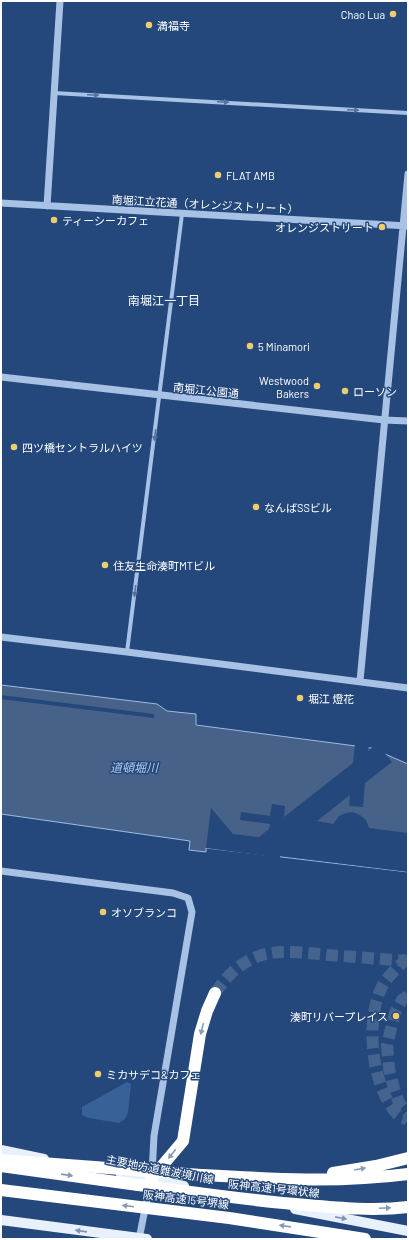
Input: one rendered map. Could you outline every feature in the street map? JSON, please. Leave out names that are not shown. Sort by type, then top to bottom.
[{"type":"highway","points":[[151,1179],[183,1141],[200,1034],[207,1011],[215,993]]},
{"type":"highway","points":[[252,1178],[344,1172],[408,1158]]},
{"type":"highway","points":[[1,1160],[252,1178],[312,1180],[356,1179],[408,1174]]},
{"type":"highway","name":"阪神高速15号堺線","points":[[1,1166],[138,1185]]},
{"type":"highway","name":"阪神高速1号環状線","points":[[138,1185],[284,1204],[366,1209],[408,1207]]},
{"type":"highway","name":"阪神高速15号堺線","points":[[1,1190],[228,1218],[366,1239]]},
{"type":"main road","name":"主要地方道難波境川線","points":[[1,1150],[408,1231]]},
{"type":"main road","points":[[1,1220],[141,1239]]},
{"type":"street","points":[[48,206],[60,1]]},
{"type":"street","points":[[54,93],[408,113]]},
{"type":"street","points":[[360,682],[384,420],[406,226],[408,174]]},
{"type":"street","name":"南堀江立花通（オレンジストリート）","points":[[1,203],[406,226]]},
{"type":"street","points":[[127,652],[182,214]]},
{"type":"street","name":"南堀江公園通","points":[[1,377],[160,396],[384,420],[408,421]]},
{"type":"street","points":[[1,637],[408,688]]},
{"type":"street","points":[[1,870],[173,892],[188,898],[192,912],[154,1136],[151,1179],[141,1239]]},
{"type":"shaded area","points":[[127,1082],[131,1084],[128,1113],[125,1119],[119,1123],[89,1118],[82,1115],[82,1107]]},
{"type":"water","name":"道頓堀川","points":[[1,685],[157,704],[167,711],[196,714],[196,725],[371,748],[408,764],[408,872],[206,848],[206,852],[189,850],[190,841],[1,814]]},
{"type":"pier","points":[[1,695],[154,714],[154,718],[1,699]]},
{"type":"pier","points":[[355,744],[369,746],[368,751],[373,747],[384,752],[392,762],[365,783],[363,807],[349,806],[350,795],[317,821],[333,824],[339,816],[353,812],[366,820],[369,828],[408,833],[408,872],[206,848],[211,808],[233,834],[259,837],[269,829],[270,824],[240,820],[241,812],[270,816],[272,804],[285,806],[284,817],[353,763]]},
{"type":"tunnel","points":[[215,993],[229,975],[239,966],[266,954],[284,952],[408,961]]},
{"type":"tunnel","points":[[408,958],[384,983],[378,997],[374,1013],[372,1032],[376,1069],[381,1086],[388,1102],[397,1114],[408,1120]]},
{"type":"tunnel","points":[[408,996],[402,1000],[395,1013],[387,1045],[389,1068],[394,1089],[399,1103],[408,1113]]},
{"type":"place","name":"Chao Lua","points":[[393,14]]},
{"type":"place","name":"満福寺","points":[[149,25]]},
{"type":"place","name":"FLAT AMB","points":[[218,175]]},
{"type":"place","name":"ティーシーカフェ","points":[[54,220]]},
{"type":"place","name":"オレンジストリート","points":[[382,227]]},
{"type":"place","name":"5 Minamori","points":[[250,346]]},
{"type":"place","name":"Westwood Bakers","points":[[317,386]]},
{"type":"place","name":"ローソン","points":[[345,391]]},
{"type":"place","name":"四ツ橋セントラルハイツ","points":[[14,447]]},
{"type":"place","name":"なんばSSビル","points":[[256,507]]},
{"type":"place","name":"住友生命湊町MTビル","points":[[105,565]]},
{"type":"place","name":"堀江 燈花","points":[[300,698]]},
{"type":"place","name":"オソブランコ","points":[[103,912]]},
{"type":"place","name":"湊町リバープレイス","points":[[396,1016]]},
{"type":"place","name":"ミカサデコ&カフェ","points":[[98,1074]]},
{"type":"district","name":"南堀江一丁目","points":[[164,300]]}]
